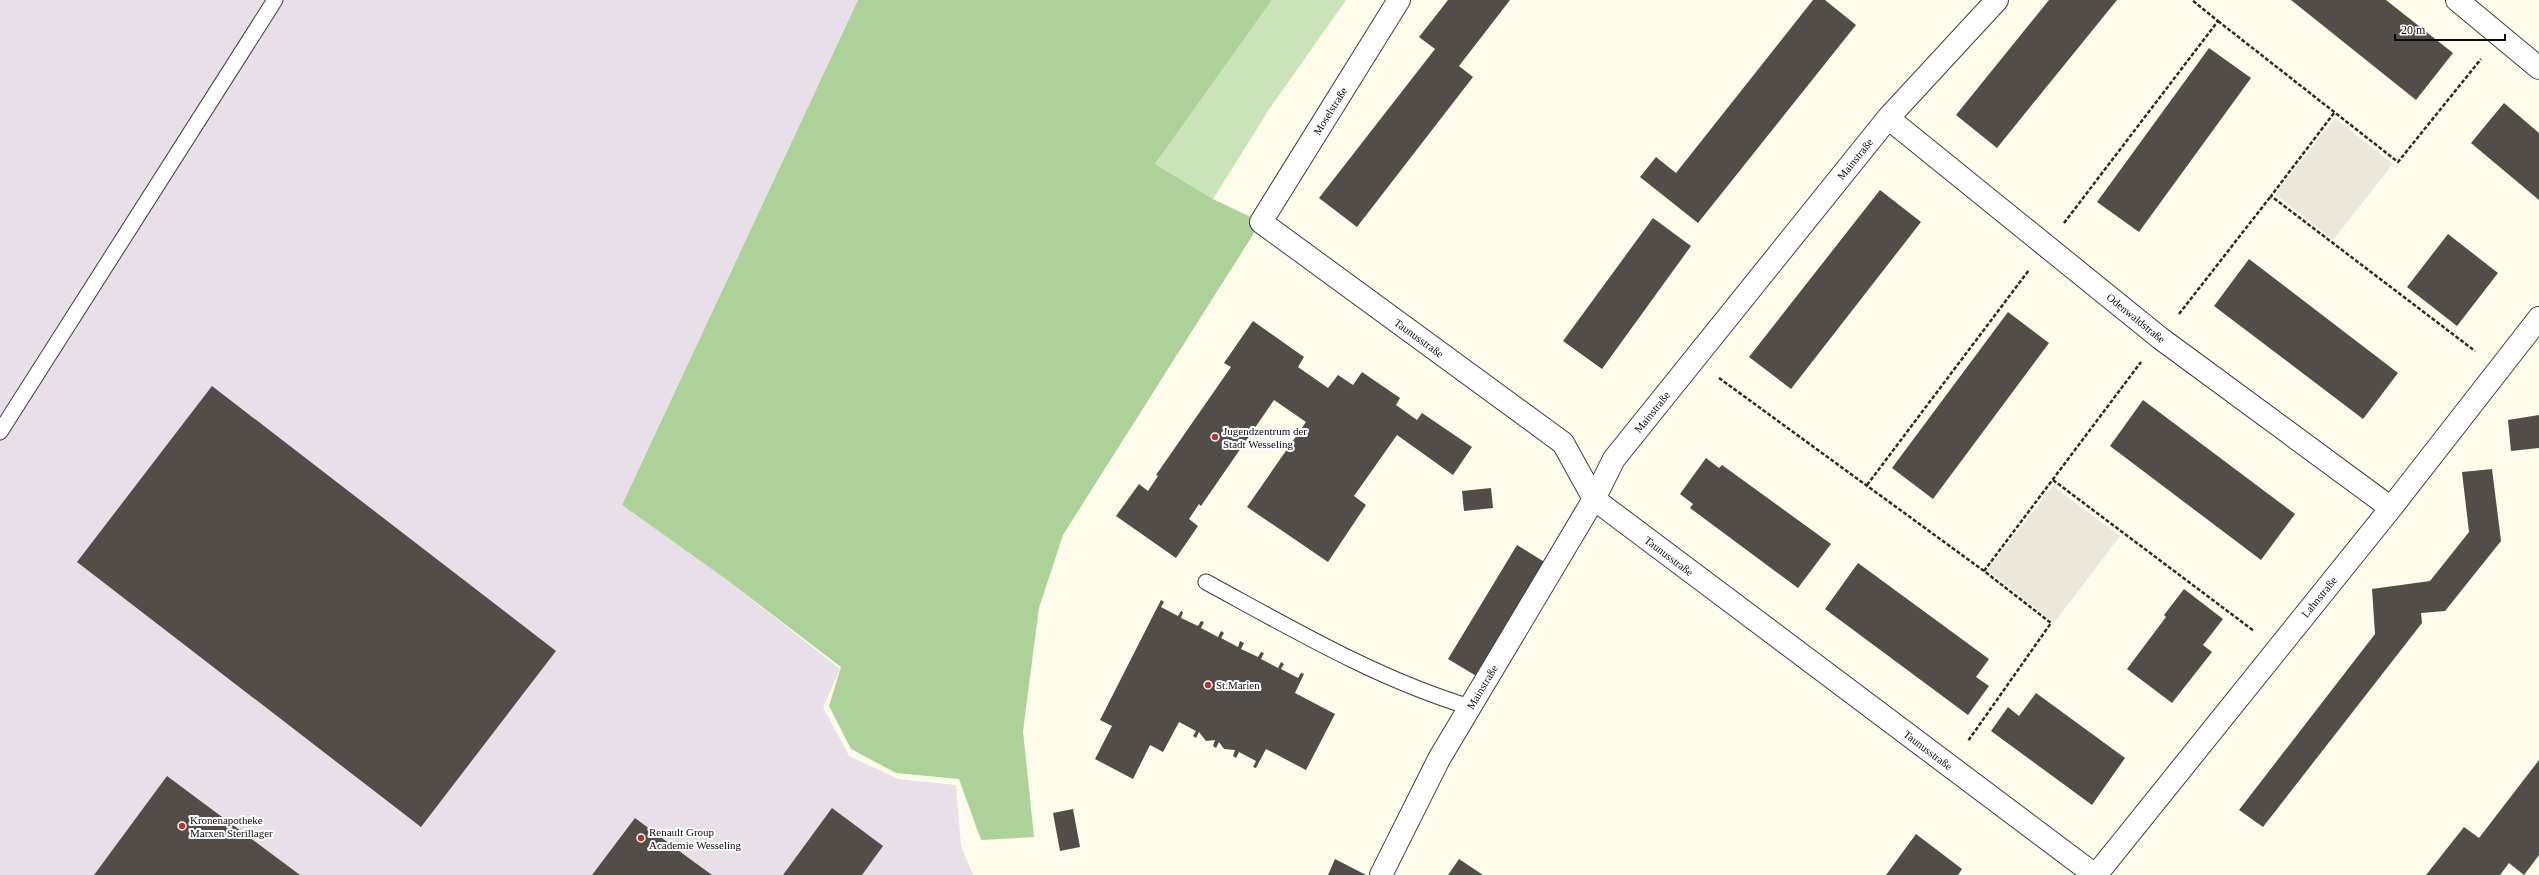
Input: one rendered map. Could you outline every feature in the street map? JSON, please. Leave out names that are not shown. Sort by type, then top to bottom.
[{"type":"street","name":"Moselstraße","points":[[1261,222],[1400,0]]},
{"type":"street","name":"Mainstraße","points":[[1381,875],[1393,848],[1439,759],[1594,499],[1614,460],[1888,118],[1997,0]]},
{"type":"street","points":[[2457,0],[2539,68]]},
{"type":"street","name":"Odenwaldstraße","points":[[1888,118],[2160,338],[2391,508]]},
{"type":"street","name":"Taunusstraße","points":[[1261,222],[1563,443],[1594,499],[2096,875]]},
{"type":"street","name":"Lahnstraße","points":[[2096,875],[2391,508],[2539,318]]},
{"type":"lane","points":[[0,432],[275,0]]},
{"type":"lane","points":[[1206,582],[1360,663],[1430,695],[1470,707]]},
{"type":"path","points":[[2218,21],[2398,162],[2500,36]]},
{"type":"path","points":[[1984,570],[2160,338],[2334,113]]},
{"type":"path","points":[[2271,196],[2499,369]]},
{"type":"path","points":[[1694,360],[1984,570],[2051,623],[1950,766]]},
{"type":"path","points":[[2053,480],[2277,649]]},
{"type":"shaded area","points":[[0,0],[858,0],[622,505],[727,580],[840,669],[823,707],[849,756],[898,779],[956,785],[961,846],[973,875],[0,875]]},
{"type":"shaded area","points":[[2335,118],[2393,164],[2333,240],[2275,194]]},
{"type":"shaded area","points":[[2053,486],[2120,536],[2054,623],[1987,570]]},
{"type":"green space","points":[[858,0],[1272,0],[1155,164],[1213,199],[1261,222],[1063,535],[1039,608],[1023,731],[1034,837],[981,840],[959,779],[896,773],[851,749],[829,706],[841,667],[727,580],[622,505]]},
{"type":"green space","points":[[1272,0],[1346,0],[1270,108],[1213,199],[1155,164]]},
{"type":"building","points":[[1448,0],[1510,0],[1459,66],[1473,77],[1357,227],[1319,198],[1435,49],[1419,37]]},
{"type":"building","points":[[1813,0],[1825,0],[1856,25],[1698,223],[1640,177],[1656,157],[1676,173]]},
{"type":"building","points":[[2049,0],[2117,0],[1997,148],[1956,115]]},
{"type":"building","points":[[2291,0],[2386,0],[2453,53],[2416,100]]},
{"type":"building","points":[[2209,48],[2251,78],[2139,232],[2097,202]]},
{"type":"building","points":[[2504,103],[2539,133],[2539,200],[2471,143]]},
{"type":"building","points":[[1880,190],[1921,222],[1791,389],[1749,357]]},
{"type":"building","points":[[1653,218],[1691,246],[1602,369],[1563,341]]},
{"type":"building","points":[[2448,234],[2498,273],[2457,326],[2407,287]]},
{"type":"building","points":[[2249,259],[2398,373],[2363,419],[2214,306]]},
{"type":"building","points":[[2008,312],[2049,343],[1933,499],[1892,468]]},
{"type":"building","points":[[1253,321],[1304,357],[1298,367],[1328,388],[1338,375],[1353,385],[1362,372],[1400,398],[1396,405],[1417,420],[1422,413],[1472,447],[1453,475],[1397,435],[1354,496],[1366,505],[1328,562],[1247,507],[1306,422],[1274,400],[1201,506],[1199,504],[1189,519],[1198,526],[1176,558],[1116,516],[1139,484],[1148,491],[1158,476],[1156,475],[1231,367],[1224,363]]},
{"type":"building","points":[[212,386],[556,651],[421,827],[77,562]]},
{"type":"building","points":[[2143,400],[2295,514],[2261,560],[2110,446]]},
{"type":"building","points":[[2539,415],[2539,448],[2511,451],[2508,420]]},
{"type":"building","points":[[1706,458],[1719,468],[1722,465],[1831,544],[1798,588],[1690,508],[1693,504],[1680,494]]},
{"type":"building","points":[[2492,469],[2501,541],[2445,611],[2421,613],[2422,623],[2263,827],[2239,810],[2375,634],[2372,589],[2430,581],[2469,532],[2462,472]]},
{"type":"building","points":[[1491,488],[1493,508],[1464,511],[1462,491]]},
{"type":"building","points":[[1517,545],[1546,563],[1478,677],[1448,659]]},
{"type":"building","points":[[1858,563],[1989,659],[1976,677],[1989,686],[1968,715],[1825,609]]},
{"type":"building","points":[[2184,589],[2223,619],[2203,645],[2212,652],[2172,703],[2127,669],[2166,617],[2164,615]]},
{"type":"building","name":"St.Marien","points":[[1161,600],[1164,602],[1161,607],[1178,616],[1181,611],[1183,612],[1181,618],[1198,626],[1201,621],[1204,622],[1201,628],[1218,637],[1221,631],[1224,633],[1221,638],[1238,647],[1240,641],[1244,643],[1241,649],[1258,657],[1261,652],[1264,653],[1261,659],[1278,668],[1281,662],[1284,664],[1281,669],[1298,678],[1301,673],[1304,674],[1295,693],[1335,714],[1306,770],[1266,749],[1256,768],[1253,767],[1256,761],[1239,752],[1236,758],[1233,756],[1235,750],[1224,749],[1219,742],[1216,748],[1213,746],[1215,740],[1206,741],[1199,732],[1196,738],[1193,736],[1196,731],[1179,722],[1163,752],[1150,745],[1133,779],[1095,759],[1112,726],[1100,720]]},
{"type":"building","points":[[2036,693],[2125,758],[2092,805],[1991,731],[2008,707],[2019,716]]},
{"type":"building","points":[[2539,760],[2539,855],[2524,875],[2509,863],[2500,875],[2426,875],[2464,827],[2479,838]]},
{"type":"building","name":"Kronenapotheke Marxen Sterillager","points":[[167,776],[300,875],[94,875]]},
{"type":"building","points":[[832,808],[883,846],[862,875],[783,875]]},
{"type":"building","points":[[1073,809],[1080,847],[1060,851],[1053,813]]},
{"type":"building","name":"Renault Group Academie Wesseling","points":[[635,818],[690,859],[712,875],[592,875]]},
{"type":"building","points":[[1916,834],[1962,869],[1958,875],[1886,875]]},
{"type":"building","points":[[1335,859],[1366,875],[1328,875]]},
{"type":"building","points":[[1459,859],[1483,875],[1448,875]]},
{"type":"place","name":"Jugendzentrum der Stadt Wesseling","points":[[1215,437]]},
{"type":"place","name":"St.Marien","points":[[1208,685]]},
{"type":"place","name":"Kronenapotheke Marxen Sterillager","points":[[182,826]]},
{"type":"place","name":"Renault Group Academie Wesseling","points":[[641,838]]}]
